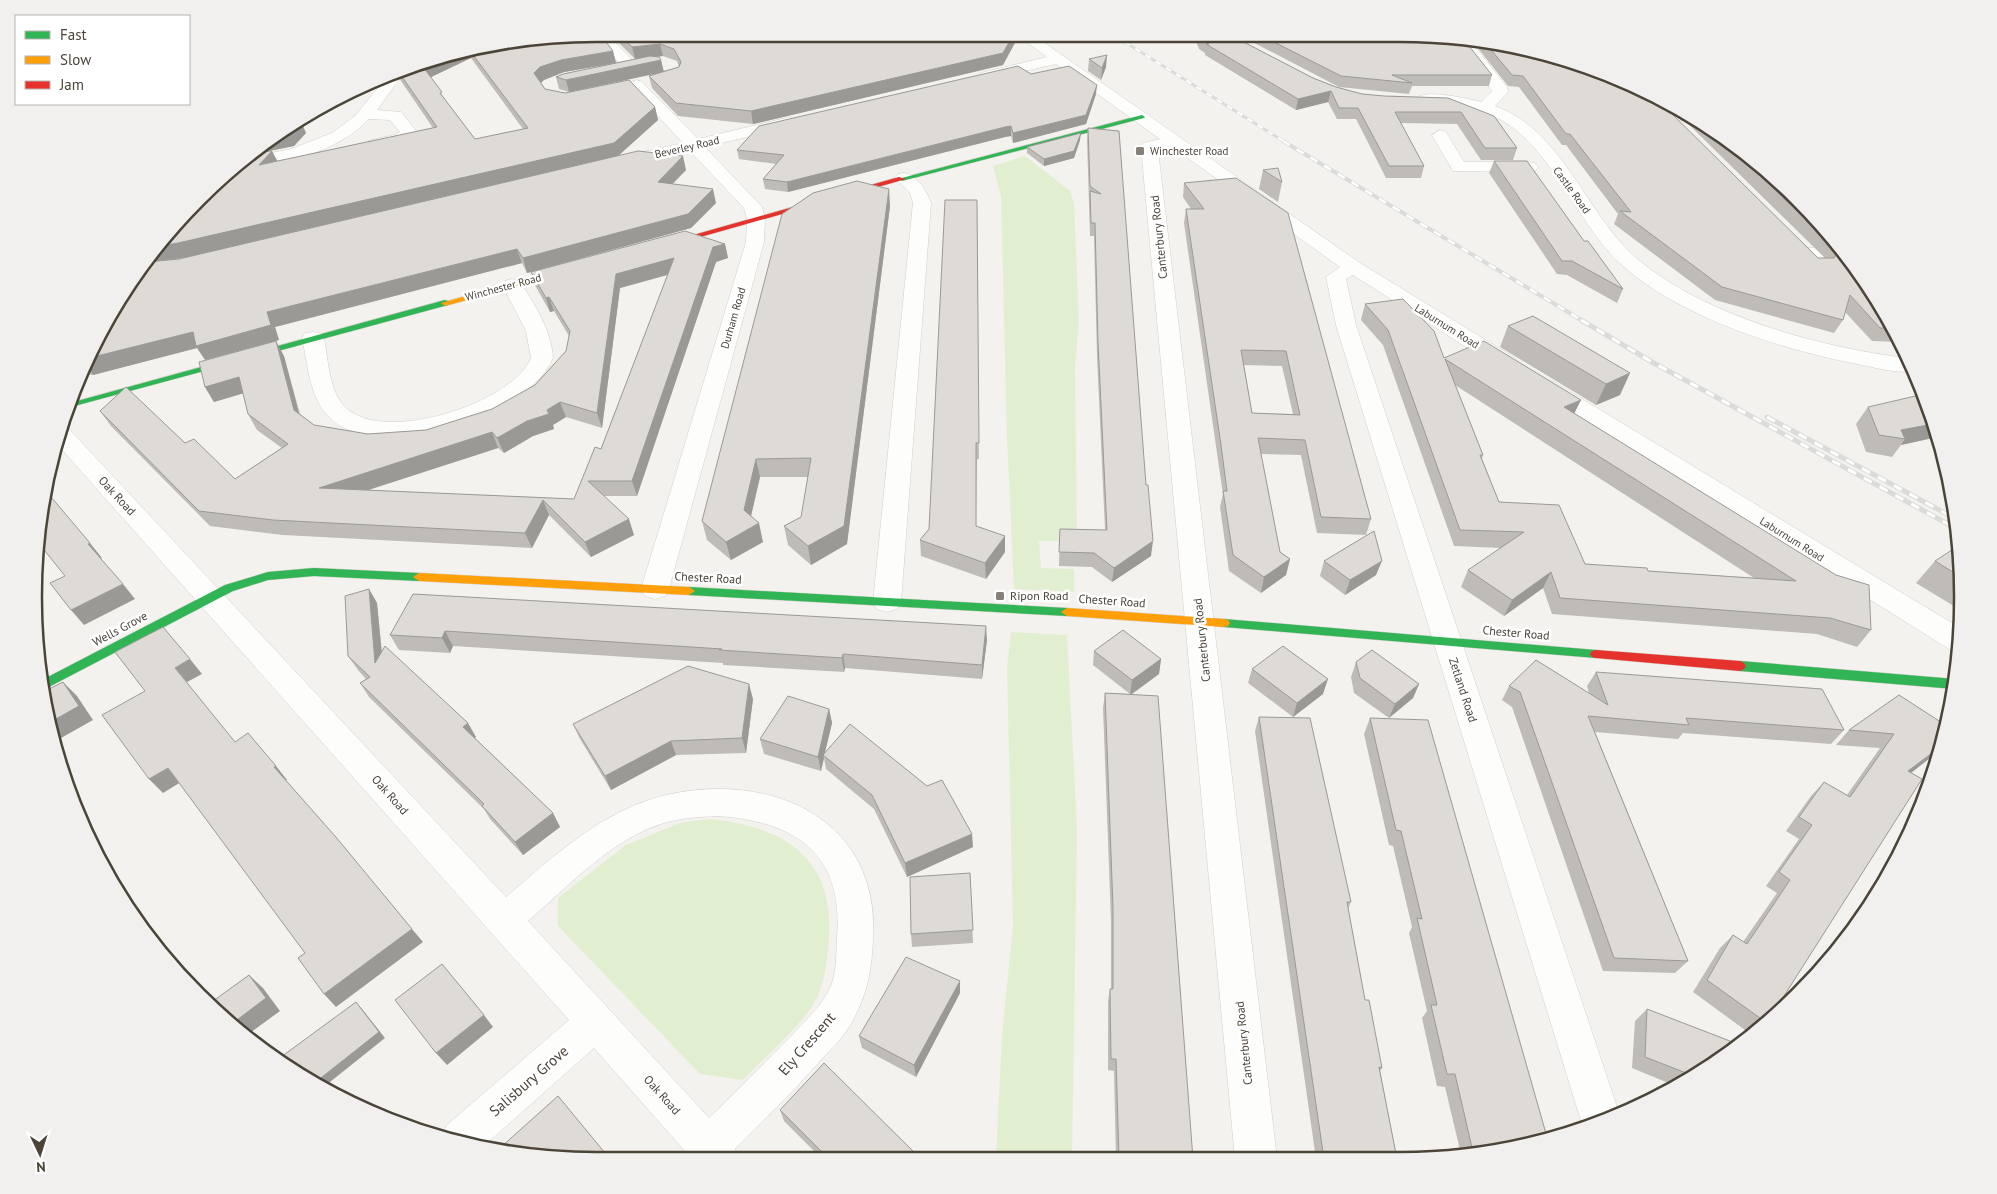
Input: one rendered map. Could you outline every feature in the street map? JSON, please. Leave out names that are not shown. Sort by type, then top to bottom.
[{"type":"street","points":[[608,42],[637,64],[610,70]]},
{"type":"street","name":"Laburnum Road","points":[[1034,42],[1353,267],[1953,637]]},
{"type":"street","points":[[1467,47],[1499,87],[1500,92],[1484,108]]},
{"type":"street","points":[[972,79],[1059,59]]},
{"type":"street","points":[[254,161],[312,147],[349,128],[364,114],[389,83]]},
{"type":"street","points":[[637,85],[753,208],[756,219]]},
{"type":"street","name":"Castle Road","points":[[1406,99],[1436,99],[1484,108],[1517,123],[1529,134],[1555,167],[1612,245],[1633,264],[1664,286],[1738,323],[1784,339],[1883,363],[1903,364]]},
{"type":"street","points":[[1665,110],[1663,110],[1689,136]]},
{"type":"street","points":[[312,147],[330,152],[354,149],[403,138],[409,132],[395,115],[364,114]]},
{"type":"street","points":[[653,247],[904,178],[1142,117]]},
{"type":"street","name":"Beverley Road","points":[[606,166],[809,118]]},
{"type":"street","points":[[1440,135],[1462,172],[1555,167]]},
{"type":"street","name":"Canterbury Road","points":[[1174,140],[1149,147],[1255,1152]]},
{"type":"street","points":[[887,602],[922,203],[918,191],[904,178]]},
{"type":"street","name":"Durham Road","points":[[655,589],[755,242],[756,219]]},
{"type":"street","points":[[1793,240],[1813,259],[1836,254]]},
{"type":"street","name":"Zetland Road","points":[[1353,267],[1336,277],[1346,325],[1599,1114]]},
{"type":"street","name":"Winchester Road","points":[[78,404],[578,268]]},
{"type":"street","points":[[314,338],[327,398],[343,418],[370,427],[410,428],[461,418],[498,402],[526,383],[542,360],[542,345],[512,285]]},
{"type":"street","name":"Oak Road","points":[[66,439],[504,920],[712,1152]]},
{"type":"street","name":"Chester Road","points":[[210,597],[250,580],[292,572],[655,589],[1200,621],[1948,683]]},
{"type":"street","name":"Wells Grove","points":[[49,682],[210,597]]},
{"type":"street","name":"Ely Crescent","points":[[504,920],[608,835],[640,817],[678,807],[709,802],[743,804],[770,810],[800,821],[835,852],[849,879],[857,924],[853,973],[845,998],[828,1025],[714,1152]]},
{"type":"street","name":"Salisbury Grove","points":[[465,1136],[596,1022]]},
{"type":"green space","points":[[1025,156],[1070,191],[1074,203],[1079,322],[1075,367],[1077,541],[1039,541],[1041,568],[1074,569],[1074,592],[1014,589],[1007,437],[1001,196],[993,166]]},
{"type":"green space","points":[[1011,632],[1067,635],[1077,828],[1072,1152],[996,1152],[1002,1035],[1013,925],[1007,667]]},
{"type":"green space","points":[[708,819],[737,823],[762,830],[784,840],[802,854],[816,872],[825,893],[829,919],[825,974],[817,997],[809,1011],[794,1029],[743,1080],[700,1074],[558,926],[558,898],[626,845],[680,823]]},
{"type":"building","points":[[606,42],[613,51],[561,60],[540,67],[534,73],[545,89],[565,93],[629,80],[655,107],[614,143],[169,245],[231,180],[267,151],[272,151],[259,165],[437,127],[403,78],[419,72],[425,70],[442,92],[440,93],[475,139],[528,128],[474,56],[525,47]]},
{"type":"building","points":[[627,42],[1009,42],[1003,53],[751,111],[676,103],[649,76],[679,67],[681,62],[674,49],[660,44],[632,47]]},
{"type":"building","points":[[1205,42],[1244,42],[1313,78],[1362,94],[1448,98],[1494,116],[1517,148],[1485,148],[1461,112],[1395,112],[1424,166],[1389,166],[1358,108],[1339,108],[1331,91],[1298,99],[1206,44],[1209,44]]},
{"type":"building","points":[[1274,42],[1400,42],[1470,47],[1492,75],[1392,75],[1412,83],[1341,76]]},
{"type":"building","points":[[1491,50],[1544,61],[1578,72],[1612,85],[1673,115],[1818,258],[1834,258],[1836,255],[1861,289],[1884,328],[1880,328],[1850,295],[1843,320],[1722,287],[1620,211],[1631,212],[1570,134],[1566,134],[1523,76],[1512,75]]},
{"type":"building","points":[[1107,55],[1102,68],[1089,59]]},
{"type":"building","points":[[650,56],[659,57],[661,60],[566,80],[556,77],[563,74]]},
{"type":"building","points":[[1018,66],[1031,74],[1069,66],[1097,85],[1086,115],[1013,133],[1011,126],[1005,127],[787,182],[763,179],[784,155],[737,150],[759,126]]},
{"type":"building","points":[[1088,128],[1119,131],[1146,485],[1148,485],[1153,541],[1114,568],[1094,553],[1059,552],[1060,529],[1107,530],[1098,342],[1095,223],[1091,223],[1090,191],[1101,194],[1090,186]]},
{"type":"building","points":[[1081,133],[1074,151],[1044,159],[1027,147]]},
{"type":"building","points":[[638,151],[683,156],[658,182],[713,189],[688,214],[523,258],[517,249],[267,312],[271,325],[196,346],[193,332],[98,356],[117,320],[155,261],[179,259]]},
{"type":"building","points":[[1494,161],[1527,161],[1584,241],[1588,241],[1623,289],[1572,261],[1562,261]]},
{"type":"building","points":[[1278,168],[1282,182],[1263,170]]},
{"type":"building","points":[[1756,172],[1766,180],[1804,217]]},
{"type":"building","points":[[1236,178],[1288,213],[1371,519],[1321,517],[1305,440],[1258,438],[1280,552],[1290,559],[1264,577],[1233,555],[1223,491],[1227,491],[1221,445],[1186,209],[1204,209],[1184,183]],"holes":[[[1241,350],[1286,351],[1300,415],[1252,413]]]},
{"type":"building","points":[[857,181],[889,189],[844,526],[808,546],[784,526],[801,517],[811,458],[756,459],[744,510],[759,523],[726,542],[702,521],[782,214],[813,193]]},
{"type":"building","points":[[945,200],[977,200],[979,443],[976,443],[976,526],[1005,536],[985,563],[920,540],[929,529]]},
{"type":"building","points":[[685,231],[725,244],[713,247],[632,481],[588,481],[629,519],[585,542],[543,500],[525,533],[273,520],[199,511],[100,411],[126,387],[185,443],[194,439],[235,479],[288,444],[248,414],[239,377],[205,387],[199,362],[276,341],[294,410],[314,425],[368,434],[426,430],[492,409],[535,385],[566,351],[570,331],[549,297],[546,298],[531,272]],"holes":[[[674,258],[601,449],[595,447],[574,499],[319,488],[492,432],[497,438],[527,421],[549,414],[547,410],[560,402],[597,413],[616,274]]]},
{"type":"building","points":[[1403,299],[1434,331],[1444,358],[1484,341],[1581,400],[1564,407],[1836,575],[1869,585],[1871,630],[1830,618],[1560,598],[1551,572],[1512,600],[1468,570],[1524,532],[1460,530],[1388,330],[1365,304]],"holes":[[[1445,359],[1796,581],[1648,571],[1647,568],[1585,564],[1559,505],[1499,502],[1480,455],[1483,455]]]},
{"type":"building","points":[[1533,316],[1630,373],[1606,384],[1508,326]]},
{"type":"building","points":[[1916,396],[1927,425],[1901,430],[1905,439],[1879,435],[1868,407]]},
{"type":"building","points":[[52,498],[123,584],[71,610],[50,583],[65,576],[45,551]]},
{"type":"building","points":[[1374,531],[1382,561],[1350,580],[1324,561]]},
{"type":"building","points":[[1952,550],[1953,572],[1935,561]]},
{"type":"building","points":[[369,589],[375,663],[385,646],[468,723],[463,727],[553,813],[515,842],[482,806],[484,804],[360,683],[370,677],[348,656],[345,596]]},
{"type":"building","points":[[413,594],[986,626],[982,665],[843,654],[842,658],[445,631],[442,638],[390,635]]},
{"type":"building","points":[[163,627],[190,659],[175,668],[235,742],[248,733],[276,766],[274,767],[335,836],[412,929],[324,994],[298,958],[305,953],[168,768],[149,779],[102,715],[145,691],[115,652]]},
{"type":"building","points":[[1123,630],[1161,659],[1132,680],[1094,651]]},
{"type":"building","points":[[1283,646],[1328,679],[1297,703],[1252,669]]},
{"type":"building","points":[[1372,650],[1419,684],[1395,704],[1360,678],[1356,662]]},
{"type":"building","points":[[1536,660],[1608,705],[1596,672],[1822,689],[1844,730],[1686,718],[1689,725],[1588,716],[1688,961],[1614,958],[1520,692],[1509,686]]},
{"type":"building","points":[[688,666],[749,684],[742,738],[671,741],[605,776],[573,724]]},
{"type":"building","points":[[63,682],[79,706],[56,719],[50,688]]},
{"type":"building","points":[[1105,693],[1158,696],[1192,1152],[1119,1152],[1116,1059],[1111,1059],[1110,989],[1113,989],[1113,908]]},
{"type":"building","points":[[1899,695],[1940,722],[1932,753],[1908,771],[1922,779],[1783,998],[1760,1018],[1707,980],[1733,935],[1747,944],[1790,880],[1779,872],[1812,825],[1799,817],[1824,782],[1850,797],[1894,734],[1849,730]]},
{"type":"building","points":[[788,696],[829,709],[818,757],[760,739]]},
{"type":"building","points":[[1259,717],[1310,718],[1351,902],[1347,902],[1365,1000],[1369,1000],[1382,1068],[1379,1067],[1396,1152],[1323,1152]]},
{"type":"building","points":[[1370,718],[1428,720],[1546,1132],[1472,1147],[1455,1074],[1447,1074],[1431,1005],[1437,1005],[1417,918],[1422,919],[1401,831],[1396,830]]},
{"type":"building","points":[[850,724],[927,786],[942,780],[972,834],[905,863],[872,795],[823,755]]},
{"type":"building","points":[[970,873],[973,930],[911,934],[910,877]]},
{"type":"building","points":[[906,957],[960,981],[914,1065],[859,1036]]},
{"type":"building","points":[[442,964],[484,1015],[436,1053],[395,1000]]},
{"type":"building","points":[[249,975],[266,998],[238,1019],[216,999]]},
{"type":"building","points":[[356,1002],[379,1032],[321,1078],[284,1055]]},
{"type":"building","points":[[1647,1009],[1730,1041],[1685,1072],[1645,1057]]},
{"type":"building","points":[[824,1063],[914,1152],[822,1152],[780,1110]]},
{"type":"building","points":[[558,1096],[604,1152],[525,1147],[505,1144]]},
{"type":"railway","points":[[1125,42],[1285,142]]},
{"type":"railway","points":[[1283,141],[1583,321]]},
{"type":"railway","points":[[1581,320],[1652,362],[1950,525]]},
{"type":"railway","points":[[1767,417],[1948,515]]},
{"type":"traffic: fast","points":[[902,179],[1142,117]]},
{"type":"traffic: fast","points":[[78,404],[445,303]]},
{"type":"traffic: fast","points":[[49,682],[229,588],[268,576],[314,572],[419,577]]},
{"type":"traffic: fast","points":[[689,591],[1067,612]]},
{"type":"traffic: fast","points":[[1224,623],[1596,654]]},
{"type":"traffic: fast","points":[[1740,666],[1948,683]]},
{"type":"traffic: slow","points":[[445,303],[570,269]]},
{"type":"traffic: slow","points":[[419,577],[689,591]]},
{"type":"traffic: slow","points":[[1067,612],[1224,623]]},
{"type":"traffic: jam","points":[[662,245],[902,179]]},
{"type":"traffic: jam","points":[[1596,654],[1740,666]]},
{"type":"place","name":"Winchester Road","points":[[1140,151]]},
{"type":"place","name":"Ripon Road","points":[[1000,596]]}]
